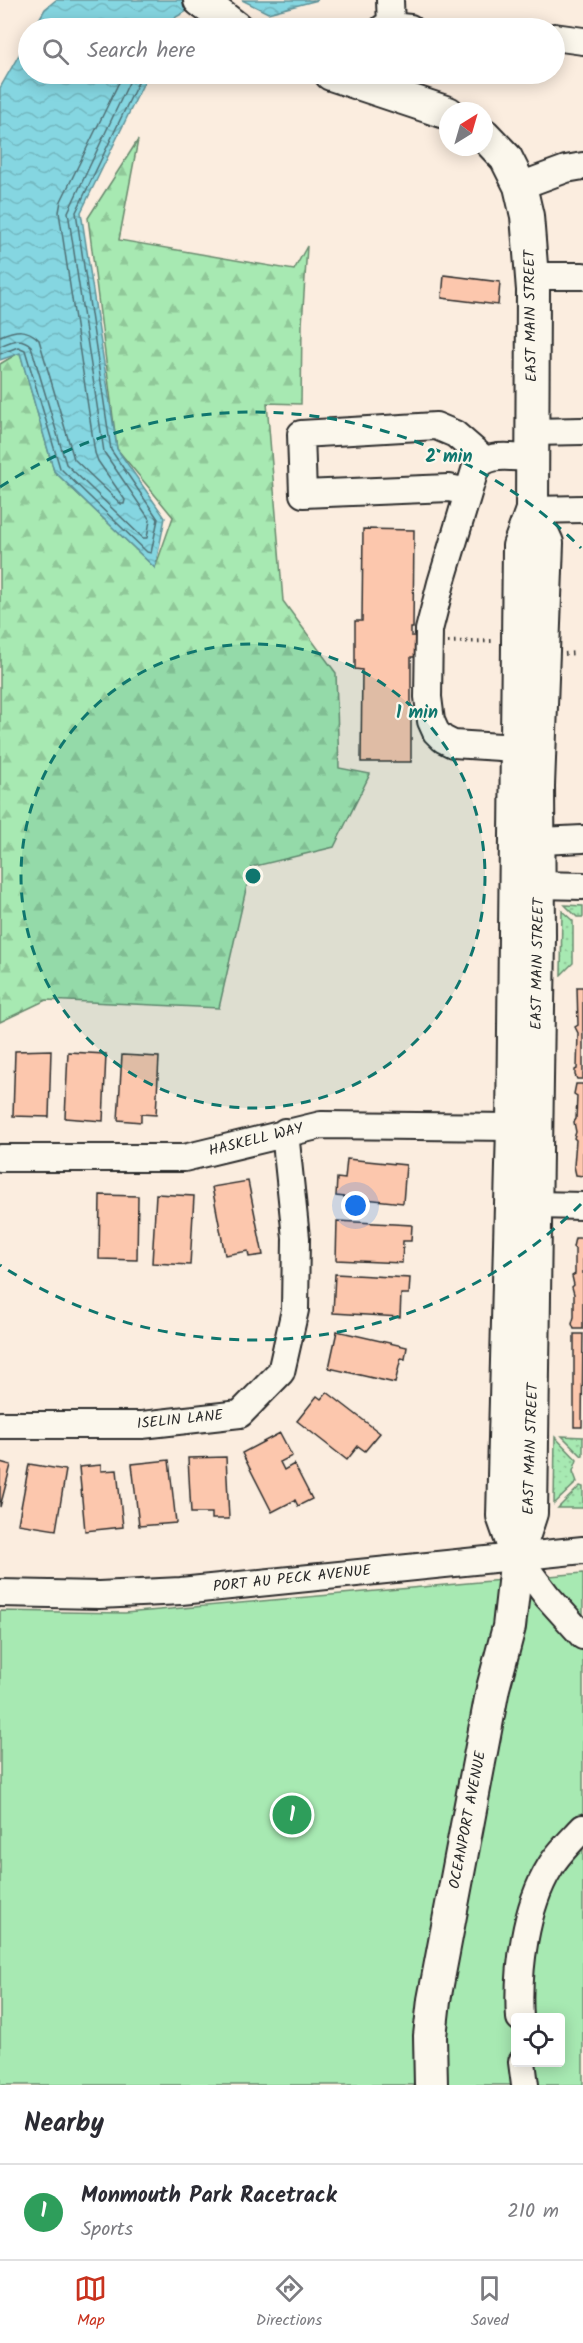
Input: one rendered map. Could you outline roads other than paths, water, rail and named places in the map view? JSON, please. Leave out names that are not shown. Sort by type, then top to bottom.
[{"type":"main road","points":[[202,1],[223,18]]},
{"type":"main road","points":[[365,84],[439,110]]},
{"type":"main road","name":"EAST MAIN STREET","points":[[493,144],[506,158],[520,186],[527,216],[532,276],[531,510],[519,546],[516,748],[527,842],[539,885],[536,1205],[531,1513],[517,1556]]},
{"type":"main road","name":"EAST MAIN STREET","points":[[517,1556],[503,1516],[513,1127],[527,842],[538,786],[547,543],[531,510]]},
{"type":"main road","name":"OCEANPORT AVENUE","points":[[431,2085],[430,2036],[434,2000],[493,1688],[509,1627],[517,1556]]},
{"type":"street","points":[[390,0],[393,18]]},
{"type":"street","points":[[565,38],[583,41]]},
{"type":"street","points":[[520,186],[566,169],[583,166]]},
{"type":"street","points":[[532,276],[583,276]]},
{"type":"street","points":[[468,492],[449,488],[303,494],[301,434],[436,426],[455,434],[484,459]]},
{"type":"street","points":[[516,748],[453,744],[436,732],[431,720],[428,697],[429,630],[475,470],[484,459],[583,431]]},
{"type":"street","points":[[531,510],[583,509]]},
{"type":"street","points":[[527,842],[583,839]]},
{"type":"street","points":[[539,885],[583,886]]},
{"type":"street","name":"HASKELL WAY","points":[[0,1158],[184,1158],[321,1125],[513,1127]]},
{"type":"street","name":"ISELIN LANE","points":[[0,1425],[142,1425],[240,1414],[281,1372],[295,1310],[296,1238],[285,1132]]},
{"type":"street","points":[[536,1205],[583,1206]]},
{"type":"street","name":"PORT AU PECK AVENUE","points":[[0,1593],[99,1595],[181,1591],[583,1550]]},
{"type":"street","points":[[517,1556],[539,1587],[583,1636]]},
{"type":"street","points":[[520,2013],[518,1988],[532,1910],[543,1878],[551,1864],[583,1828]]},
{"type":"street","points":[[523,2067],[525,2085]]},
{"type":"water","points":[[56,0],[207,0],[175,18],[40,18],[45,9]]},
{"type":"water","points":[[242,0],[318,0],[268,13]]},
{"type":"water","points":[[18,56],[18,84],[143,84],[81,212],[117,449],[165,518],[155,568],[54,471],[20,353],[0,360],[0,88]]},
{"type":"place","name":"Monmouth Park Racetrack","points":[[292,1815]]}]
